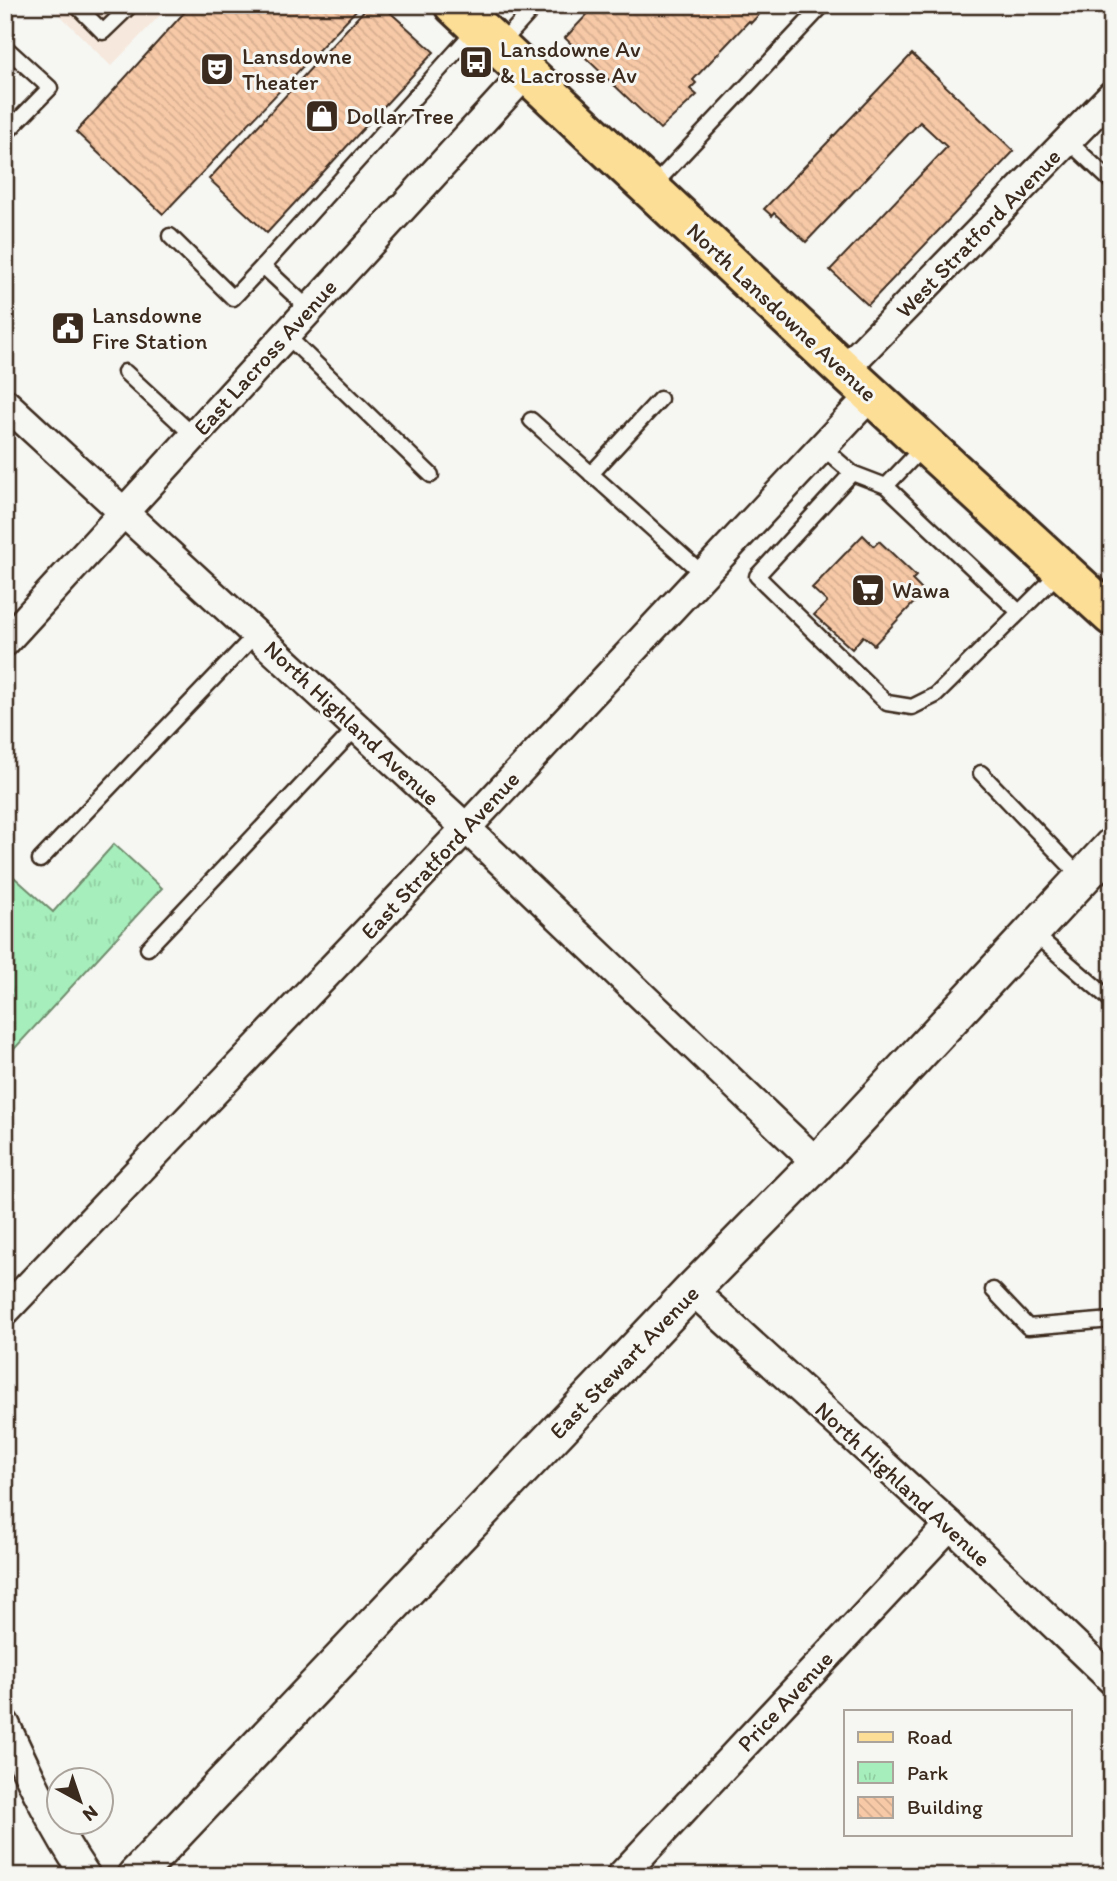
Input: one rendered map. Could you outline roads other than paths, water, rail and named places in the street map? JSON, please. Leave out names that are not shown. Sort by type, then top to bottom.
[{"type":"main road","name":"North Lansdowne Avenue","points":[[476,27],[1112,617]]},
{"type":"street","name":"East Lacross Avenue","points":[[5,642],[526,73]]},
{"type":"street","name":"West Stratford Avenue","points":[[858,383],[1068,140],[1112,95]]},
{"type":"street","name":"East Stratford Avenue","points":[[5,1311],[466,828],[822,447],[858,383]]},
{"type":"street","name":"North Highland Avenue","points":[[5,403],[466,828],[817,1163]]},
{"type":"street","name":"East Stewart Avenue","points":[[135,1876],[692,1290],[817,1163],[1112,846]]},
{"type":"street","name":"North Highland Avenue","points":[[692,1290],[950,1525],[1112,1680]]},
{"type":"street","name":"Price Avenue","points":[[621,1876],[950,1525]]},
{"type":"street","points":[[5,1724],[66,1847],[86,1876]]},
{"type":"lane","points":[[76,5],[103,32],[131,5]]},
{"type":"lane","points":[[170,236],[233,298],[476,27],[537,5]]},
{"type":"lane","points":[[650,189],[823,5]]},
{"type":"lane","points":[[5,47],[50,88],[5,134]]},
{"type":"lane","points":[[1068,140],[1112,182]]},
{"type":"lane","points":[[263,266],[309,309]]},
{"type":"lane","points":[[286,335],[431,475]]},
{"type":"lane","points":[[125,372],[194,436]]},
{"type":"lane","points":[[591,474],[660,399]]},
{"type":"lane","points":[[531,419],[704,575]]},
{"type":"lane","points":[[887,486],[926,445]]},
{"type":"lane","points":[[822,447],[852,473],[887,486],[1020,611]]},
{"type":"lane","points":[[852,473],[757,576],[887,703],[912,706],[936,695],[1062,571]]},
{"type":"lane","points":[[40,860],[255,635]]},
{"type":"lane","points":[[148,948],[356,728]]},
{"type":"lane","points":[[981,773],[1082,878]]},
{"type":"lane","points":[[1032,932],[1112,1001]]},
{"type":"lane","points":[[993,1290],[1028,1327],[1112,1320]]},
{"type":"place","name":"Lansdowne Av & Lacrosse Av","points":[[476,62]]},
{"type":"place","name":"Lansdowne Theater","points":[[217,69]]},
{"type":"place","name":"Dollar Tree","points":[[322,116]]},
{"type":"place","name":"Lansdowne Fire Station","points":[[68,328]]},
{"type":"place","name":"Wawa","points":[[868,590]]}]
